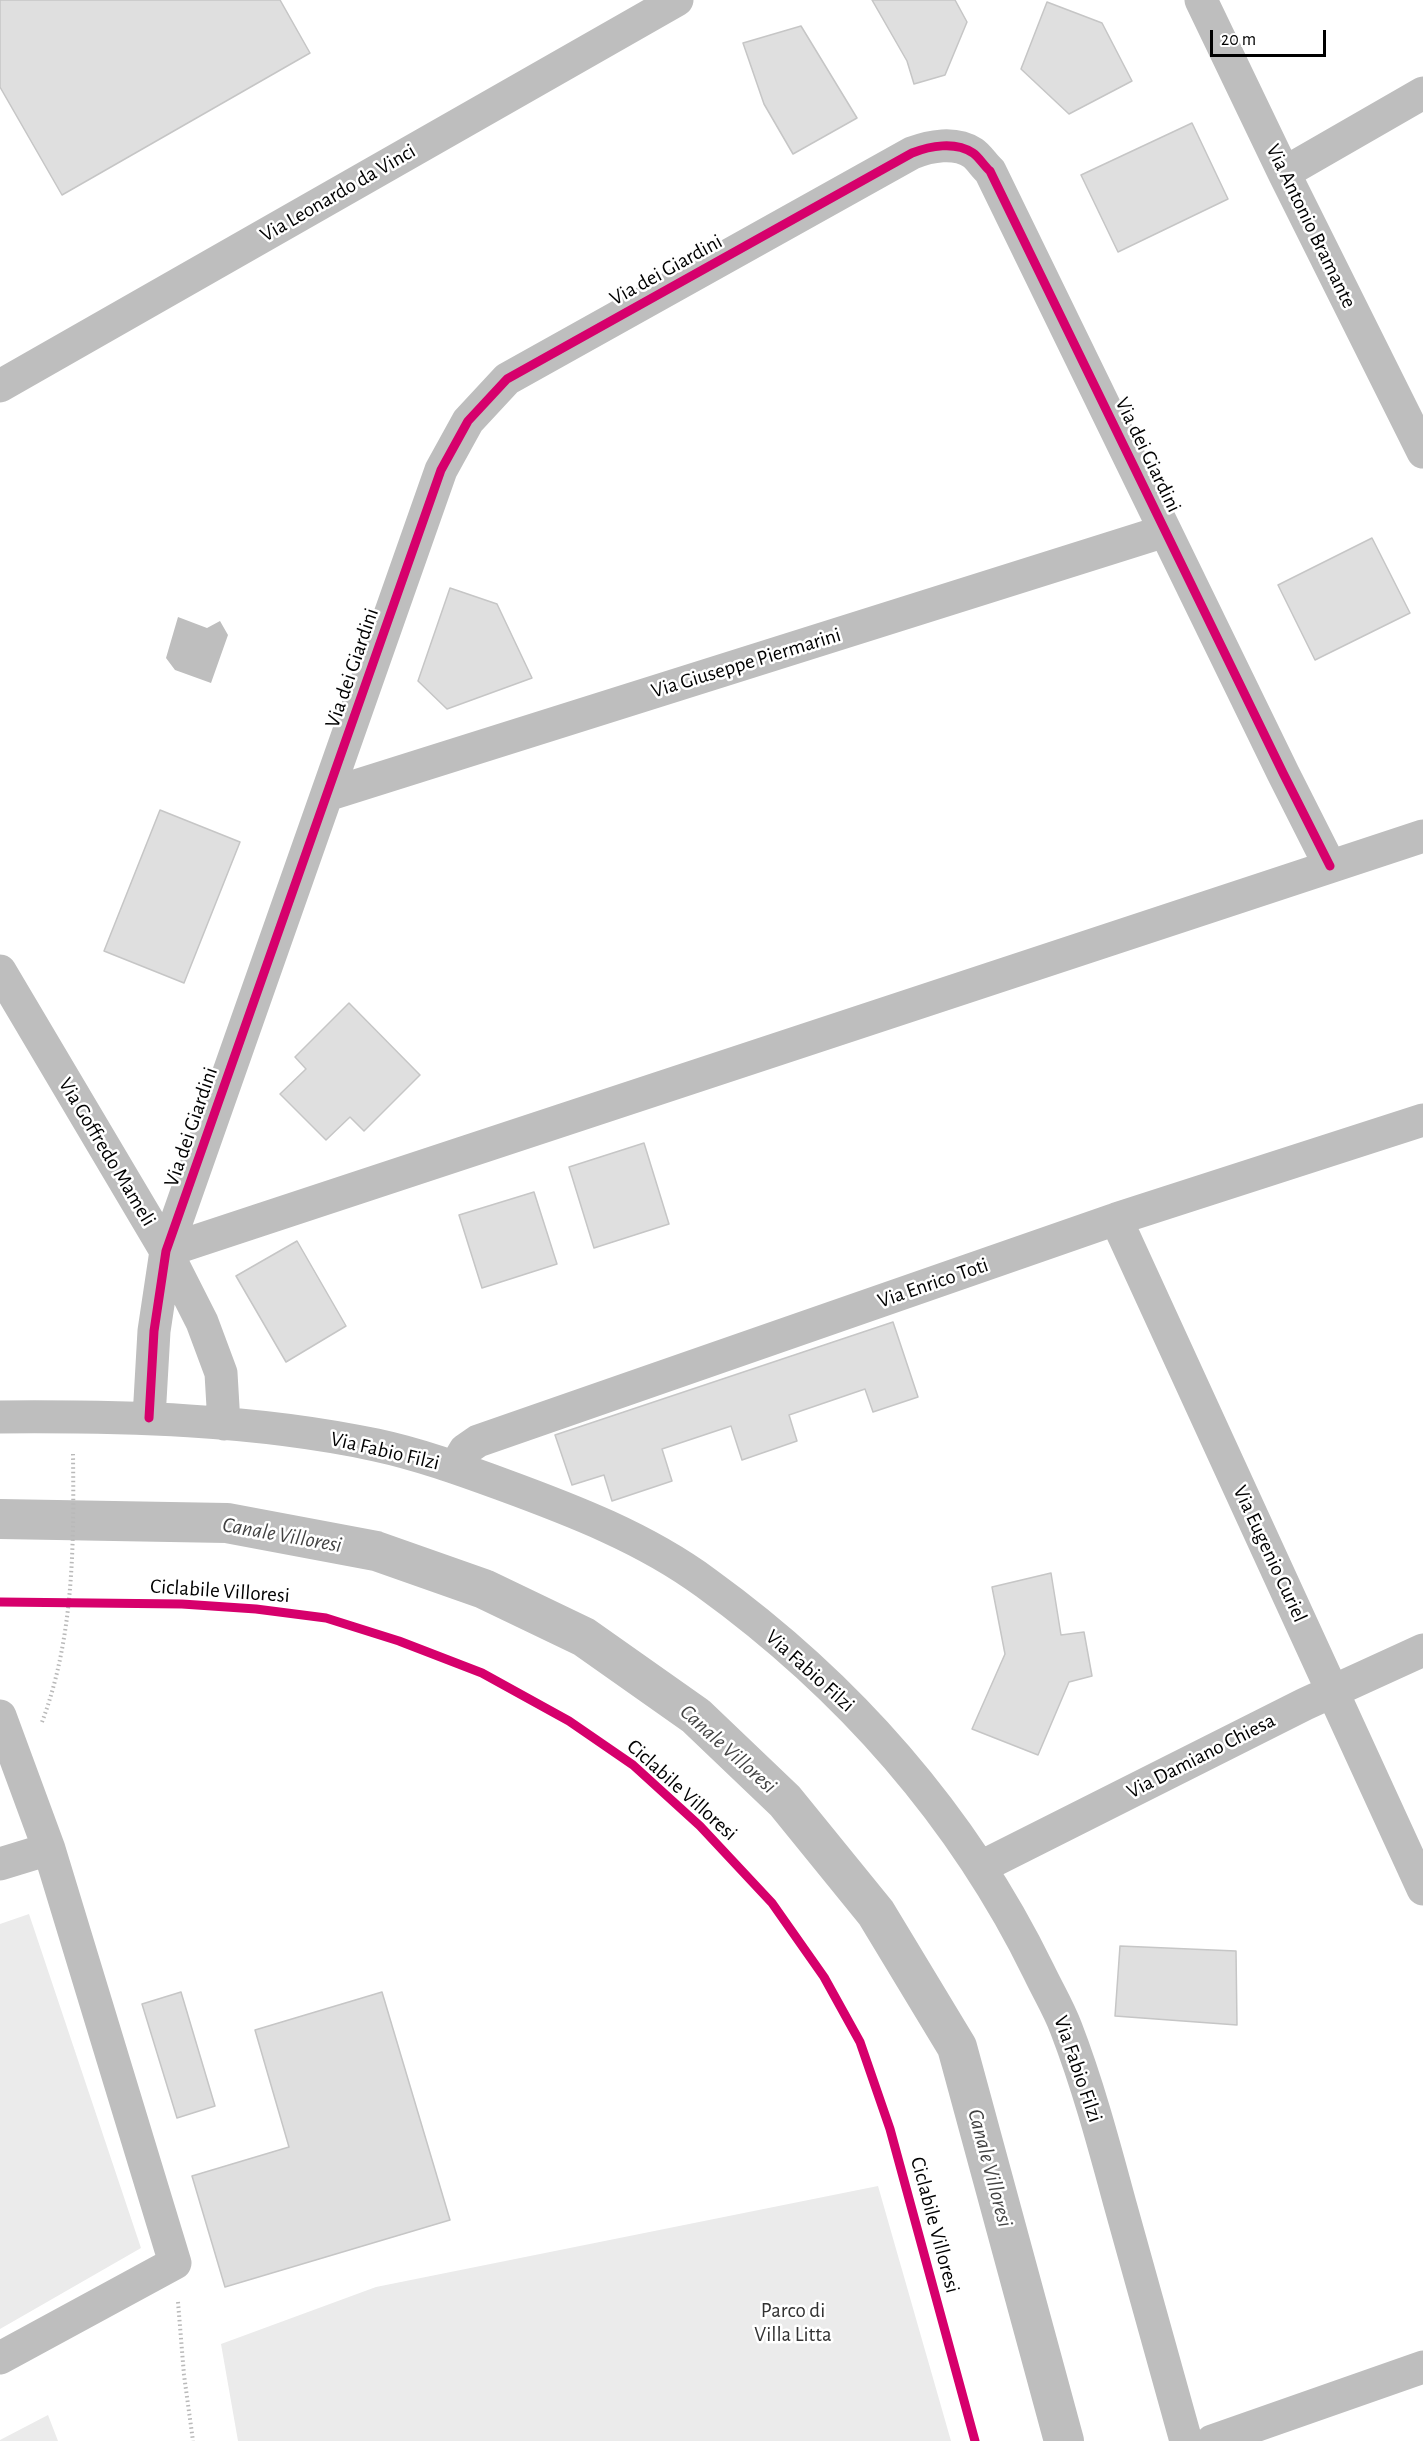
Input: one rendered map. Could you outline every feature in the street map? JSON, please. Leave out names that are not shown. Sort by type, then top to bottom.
[{"type":"street","name":"Via Leonardo da Vinci","points":[[0,386],[677,0]]},
{"type":"street","name":"Via Antonio Bramante","points":[[1200,0],[1423,452]]},
{"type":"street","points":[[1284,173],[1423,93]]},
{"type":"street","name":"Via dei Giardini","points":[[166,1251],[441,470],[468,421],[507,379],[901,159],[927,147],[947,146],[972,153],[990,171],[1330,866]]},
{"type":"street","name":"Via Giuseppe Piermarini","points":[[327,795],[1165,531]]},
{"type":"street","points":[[224,1424],[221,1373],[202,1322],[166,1251],[1423,836]]},
{"type":"street","name":"Via Goffredo Mameli","points":[[0,971],[166,1251],[154,1331],[149,1418]]},
{"type":"street","name":"Via Enrico Toti","points":[[455,1467],[465,1450],[478,1441],[1116,1220],[1423,1120]]},
{"type":"street","name":"Via Eugenio Curiel","points":[[1116,1220],[1423,1889]]},
{"type":"street","name":"Via Fabio Filzi","points":[[0,1417],[149,1418],[281,1430],[377,1445],[455,1467],[543,1499],[625,1534],[704,1581],[784,1645],[873,1728],[924,1787],[981,1867],[1020,1932],[1065,2026],[1096,2119],[1186,2441]]},
{"type":"street","name":"Via Damiano Chiesa","points":[[981,1867],[1333,1691],[1423,1650]]},
{"type":"street","points":[[0,1716],[49,1849],[175,2263],[0,2358]]},
{"type":"street","points":[[0,1864],[49,1849]]},
{"type":"street","points":[[1212,2441],[1423,2367]]},
{"type":"path","points":[[19,1768],[37,1735],[51,1696],[61,1655],[71,1575],[73,1477]]},
{"type":"path","points":[[58,1603],[80,1603]]},
{"type":"path","points":[[175,2263],[184,2376],[193,2441]]},
{"type":"green space","points":[[29,1914],[141,2248],[0,2329],[0,1924]]},
{"type":"green space","name":"Parco di Villa Litta","points":[[878,2186],[951,2441],[238,2441],[221,2344],[376,2287]]},
{"type":"green space","points":[[48,2415],[58,2441],[0,2441],[0,2440]]},
{"type":"shaded area","points":[[178,617],[207,628],[220,621],[228,635],[211,683],[175,670],[166,658]]},
{"type":"building","points":[[0,0],[280,0],[310,53],[62,195],[0,87]]},
{"type":"building","points":[[872,0],[955,0],[967,22],[945,75],[914,84],[907,61]]},
{"type":"building","points":[[1047,2],[1102,23],[1132,81],[1069,114],[1021,69]]},
{"type":"building","points":[[801,26],[857,118],[793,154],[764,104],[743,43]]},
{"type":"building","points":[[1192,123],[1228,199],[1118,252],[1081,175]]},
{"type":"building","points":[[1372,538],[1410,613],[1315,660],[1278,585]]},
{"type":"building","points":[[450,588],[497,604],[532,678],[447,709],[418,681]]},
{"type":"building","points":[[160,810],[240,842],[184,983],[104,951]]},
{"type":"building","points":[[349,1003],[420,1075],[364,1131],[350,1117],[326,1140],[280,1094],[306,1069],[295,1057]]},
{"type":"building","points":[[644,1143],[669,1224],[594,1248],[569,1167]]},
{"type":"building","points":[[534,1192],[557,1264],[482,1288],[459,1215]]},
{"type":"building","points":[[297,1241],[346,1326],[286,1362],[236,1276]]},
{"type":"building","points":[[893,1322],[918,1397],[873,1412],[865,1389],[789,1415],[797,1441],[742,1460],[731,1426],[662,1449],[672,1481],[612,1501],[604,1475],[572,1485],[555,1435]]},
{"type":"building","points":[[1051,1573],[1061,1635],[1084,1632],[1092,1676],[1069,1682],[1038,1755],[972,1729],[1005,1654],[992,1587]]},
{"type":"building","points":[[1120,1946],[1236,1951],[1237,2025],[1115,2016]]},
{"type":"building","points":[[181,1992],[215,2106],[177,2118],[142,2004]]},
{"type":"building","points":[[382,1992],[450,2220],[225,2287],[192,2176],[289,2147],[255,2030]]},
{"type":"waterway","name":"Canale Villoresi","points":[[0,1519],[227,1523],[376,1551],[484,1589],[584,1637],[696,1716],[785,1801],[876,1913],[957,2047],[1064,2441]]},
{"type":"cycle path","points":[[149,1418],[154,1331],[166,1251],[441,470],[468,421],[507,379],[912,153],[934,147],[958,147],[973,153],[990,171],[1330,866]]},
{"type":"cycle path","name":"Ciclabile Villoresi","points":[[0,1602],[182,1604],[256,1609],[326,1618],[399,1641],[482,1673],[569,1721],[633,1765],[700,1826],[772,1903],[824,1977],[860,2042],[890,2129],[975,2441]]}]
